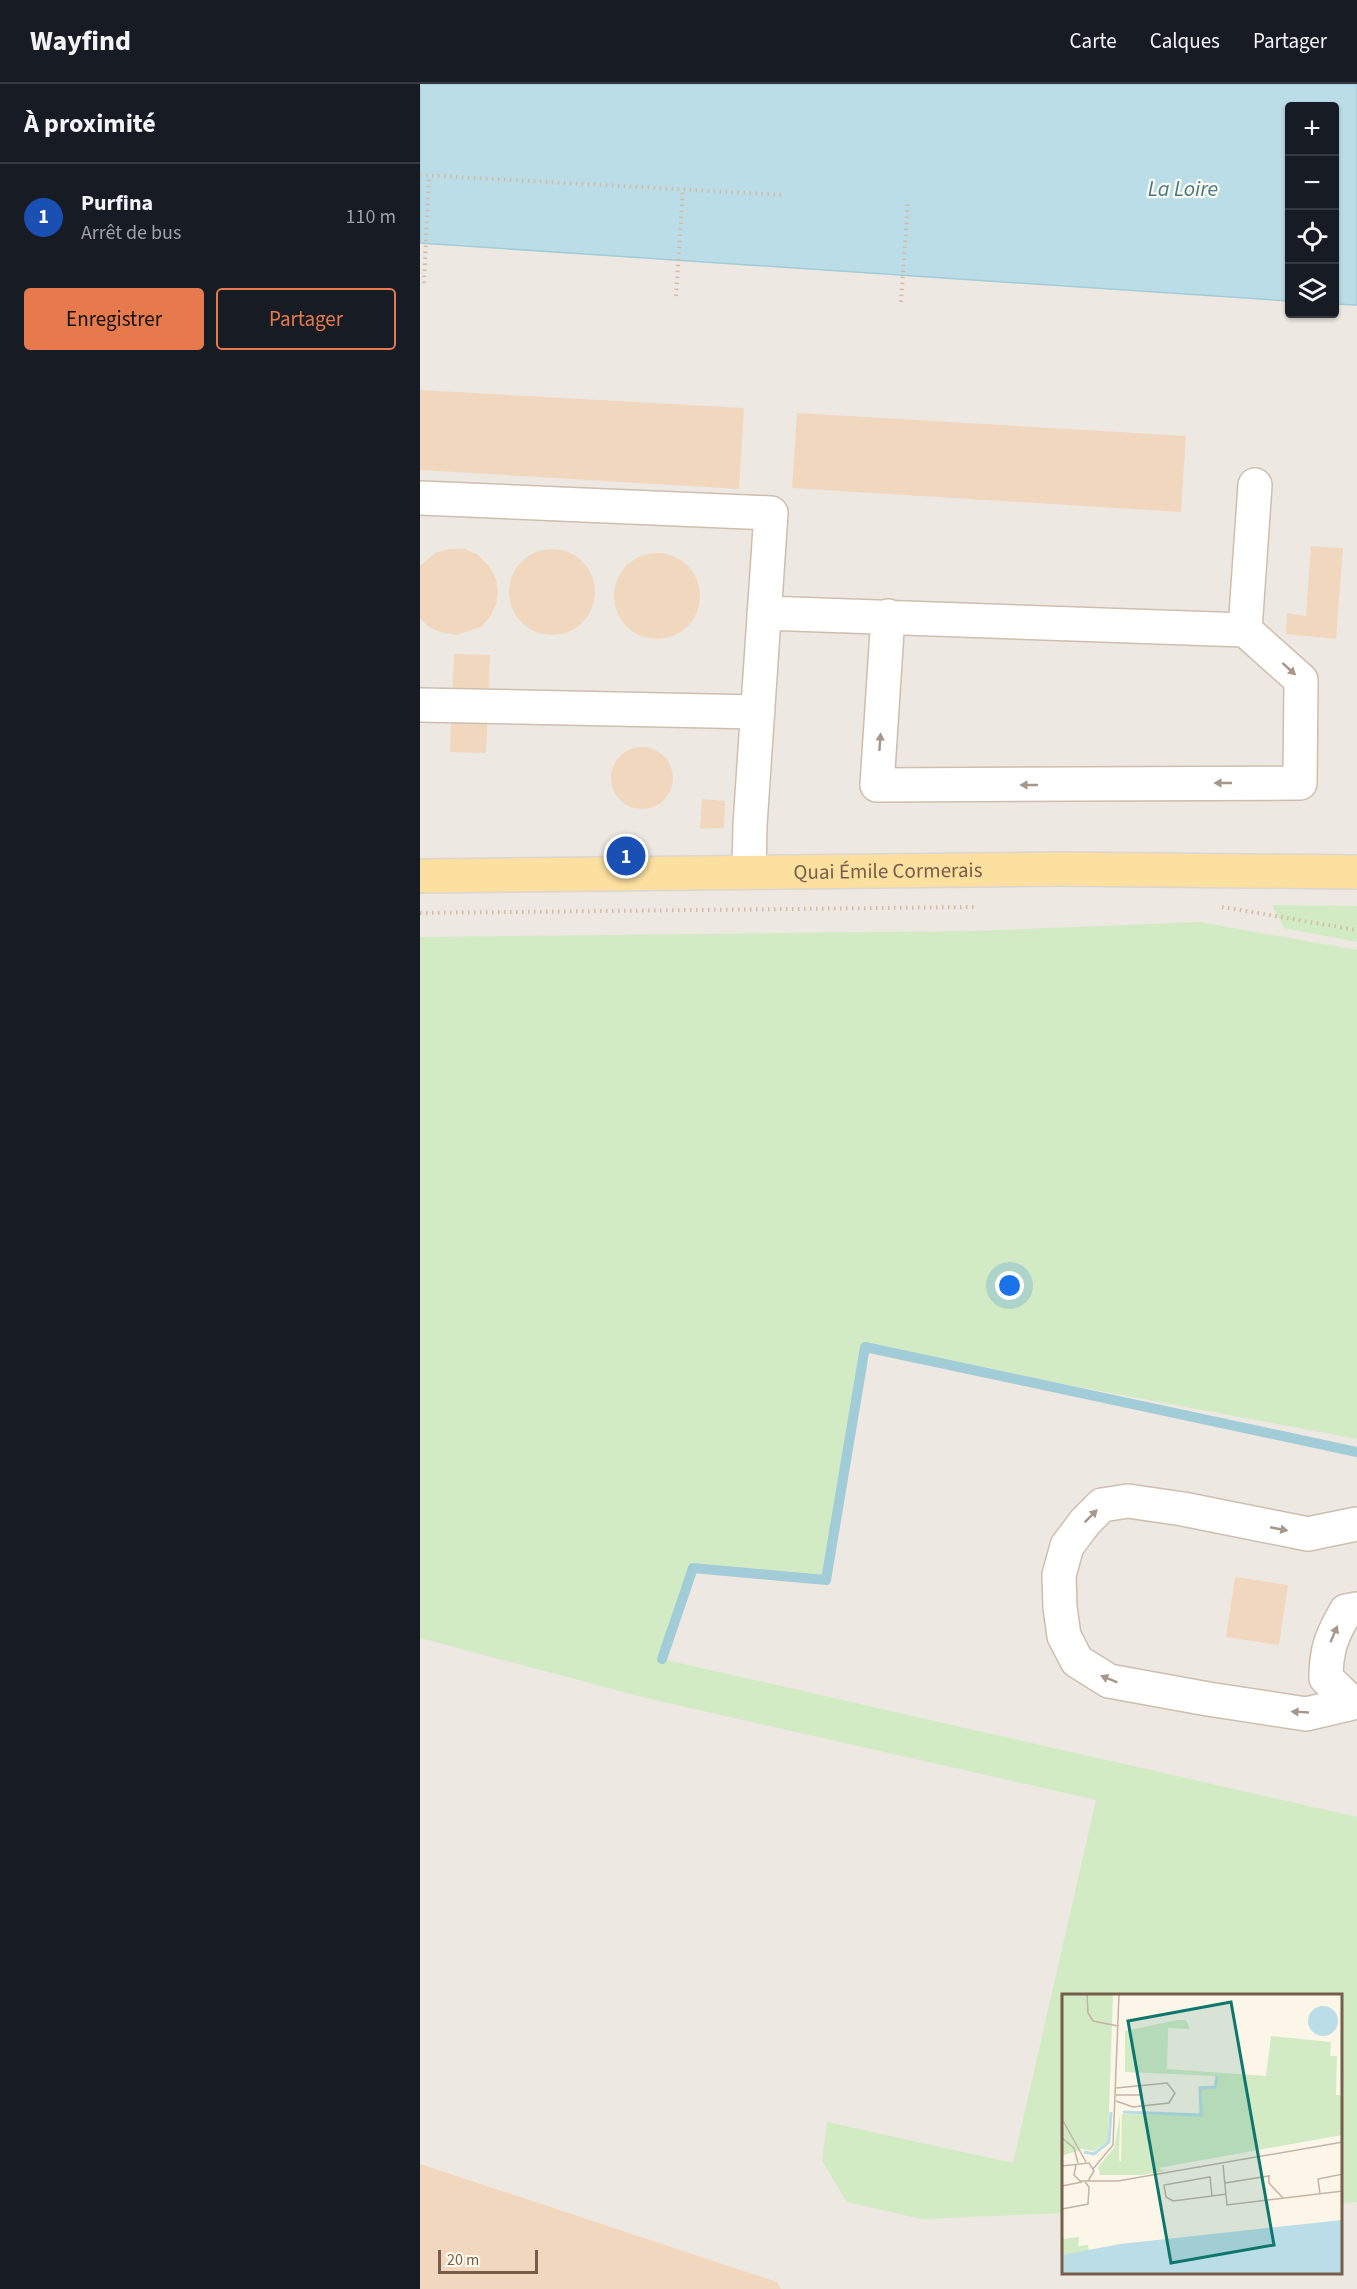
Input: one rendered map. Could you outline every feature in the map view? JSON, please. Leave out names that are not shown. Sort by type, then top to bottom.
[{"type":"main road","name":"Quai Émile Cormerais","points":[[420,876],[1060,869],[1357,872]]},
{"type":"lane","points":[[1245,630],[1255,485]]},
{"type":"lane","points":[[420,498],[771,513],[749,872]]},
{"type":"lane","points":[[764,613],[888,616],[1245,630],[1301,680],[1300,783],[877,786],[888,616]]},
{"type":"lane","points":[[420,705],[758,712]]},
{"type":"lane","points":[[1354,1702],[1306,1714],[1109,1681],[1077,1661],[1064,1636],[1059,1575],[1067,1546],[1085,1522],[1102,1505],[1128,1501],[1183,1509],[1308,1534],[1357,1524]]},
{"type":"lane","points":[[1354,1702],[1326,1678],[1326,1655],[1334,1632],[1347,1611],[1357,1609]]},
{"type":"path","points":[[420,175],[785,195]]},
{"type":"path","points":[[424,283],[429,176]]},
{"type":"path","points":[[676,296],[683,189]]},
{"type":"path","points":[[901,302],[908,201]]},
{"type":"path","points":[[1214,905],[1357,930]]},
{"type":"path","points":[[420,913],[980,906]]},
{"type":"shaded area","points":[[420,243],[1285,301],[1285,318],[1339,318],[1339,304],[1357,305],[1357,2289],[420,2289]]},
{"type":"green space","points":[[1272,905],[1357,906],[1357,942],[1284,928]]},
{"type":"green space","points":[[1199,922],[1357,950],[1357,1439],[865,1347],[826,1580],[693,1568],[662,1659],[1357,1817],[1357,2202],[1342,2203],[1342,1994],[1062,1994],[1062,2213],[921,2219],[847,2202],[822,2161],[827,2122],[1013,2163],[1096,1800],[646,1698],[420,1638],[420,937],[974,931]]},
{"type":"water","name":"La Loire","points":[[420,84],[1357,84],[1357,305],[1339,304],[1339,102],[1285,102],[1285,301],[420,243]]},
{"type":"building","points":[[420,390],[744,408],[739,489],[420,470]]},
{"type":"building","points":[[797,413],[1186,436],[1181,512],[792,488]]},
{"type":"building","points":[[1311,546],[1343,548],[1336,639],[1286,634],[1287,613],[1306,616]]},
{"type":"building","points":[[450,549],[465,549],[478,555],[489,566],[496,579],[498,592],[496,605],[490,617],[481,627],[456,635],[429,627],[420,618],[420,566],[435,553]]},
{"type":"building","points":[[552,549],[576,556],[588,568],[595,592],[588,616],[576,628],[552,635],[528,628],[516,616],[509,592],[516,568],[528,556]]},
{"type":"building","points":[[657,553],[674,556],[688,565],[697,579],[700,596],[697,613],[688,627],[674,636],[657,639],[640,636],[626,627],[617,613],[614,596],[617,579],[626,565],[640,556]]},
{"type":"building","points":[[454,654],[490,655],[486,753],[450,752]]},
{"type":"building","points":[[636,747],[648,747],[664,756],[671,766],[673,778],[671,790],[664,800],[648,809],[636,809],[625,804],[616,795],[611,784],[611,772],[616,761],[625,752]]},
{"type":"building","points":[[702,799],[725,801],[724,828],[700,829]]},
{"type":"building","points":[[1235,1577],[1288,1585],[1279,1645],[1226,1637]]},
{"type":"building","points":[[420,2164],[777,2282],[781,2289],[420,2289]]},
{"type":"waterway","points":[[662,1659],[693,1568],[826,1580],[865,1347],[1357,1452]]},
{"type":"place","name":"Purfina","points":[[626,856]]}]
